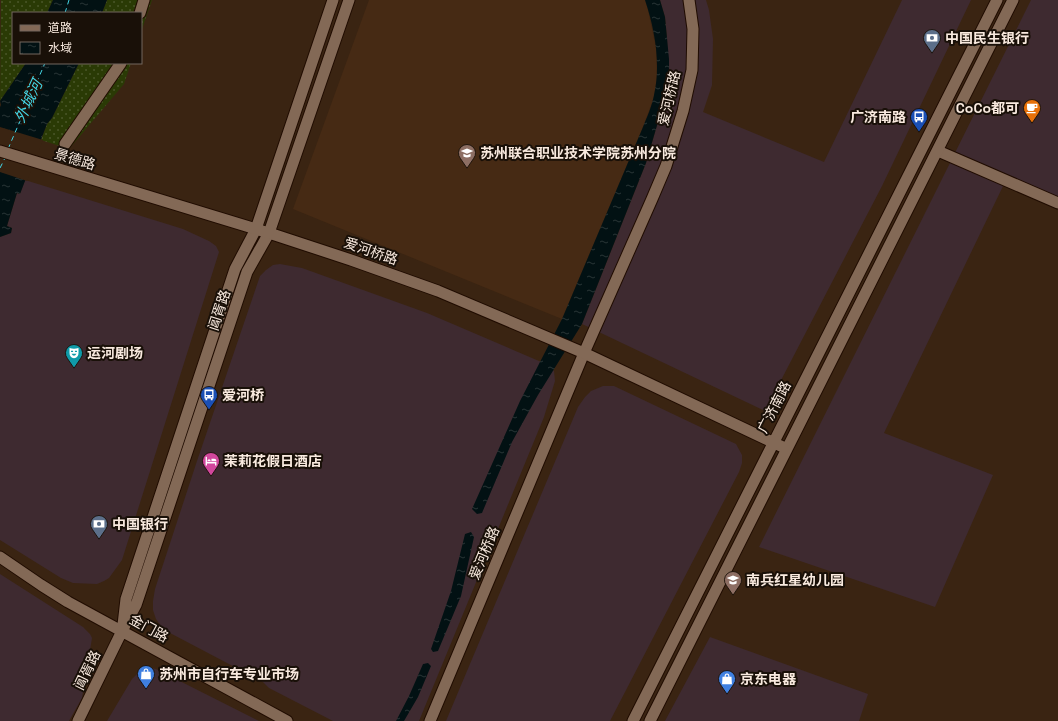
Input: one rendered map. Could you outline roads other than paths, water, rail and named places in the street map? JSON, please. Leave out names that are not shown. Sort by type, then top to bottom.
[{"type":"main road","points":[[140,12],[144,0]]},
{"type":"main road","name":"阊胥路","points":[[122,631],[126,600],[233,277],[256,229],[333,0]]},
{"type":"main road","name":"阊胥路","points":[[78,721],[136,605],[248,272],[269,233],[349,0]]},
{"type":"main road","name":"爱河桥路","points":[[430,721],[581,352],[666,166],[680,124],[692,70],[693,29],[689,0]]},
{"type":"main road","name":"广济南路","points":[[633,721],[997,0]]},
{"type":"main road","points":[[650,721],[1013,0]]},
{"type":"main road","points":[[65,144],[120,64]]},
{"type":"main road","points":[[938,150],[1058,203]]},
{"type":"main road","name":"景德路","points":[[0,151],[141,195]]},
{"type":"main road","name":"爱河桥路","points":[[141,195],[269,233],[431,288],[548,337],[787,449]]},
{"type":"main road","name":"金门路","points":[[0,557],[52,592],[286,721]]},
{"type":"water","points":[[53,0],[107,0],[102,12],[47,12]]},
{"type":"water","points":[[645,0],[660,0],[665,17],[669,59],[669,74],[658,122],[646,163],[582,324],[538,395],[512,442],[482,513],[477,514],[472,509],[520,401],[562,319],[651,107],[656,83],[657,59],[652,23]]},
{"type":"water","name":"外城河","points":[[25,64],[79,64],[52,118],[47,124],[20,194],[17,193],[7,226],[12,228],[11,233],[0,237],[1,105],[0,101]]},
{"type":"water","points":[[471,532],[474,537],[461,596],[438,651],[433,652],[431,649],[451,591],[465,534]]},
{"type":"water","points":[[428,663],[431,666],[418,697],[404,721],[396,721],[423,664]]},
{"type":"place","name":"中国民生银行","points":[[932,53]]},
{"type":"place","name":"CoCo都可","points":[[1032,123]]},
{"type":"place","name":"广济南路","points":[[919,132]]},
{"type":"place","name":"苏州联合职业技术学院苏州分院","points":[[467,168]]},
{"type":"place","name":"运河剧场","points":[[74,368]]},
{"type":"place","name":"爱河桥","points":[[209,410]]},
{"type":"place","name":"茉莉花假日酒店","points":[[211,476]]},
{"type":"place","name":"中国银行","points":[[99,539]]},
{"type":"place","name":"南兵红星幼儿园","points":[[733,595]]},
{"type":"place","name":"苏州市自行车专业市场","points":[[146,689]]},
{"type":"place","name":"京东电器","points":[[727,694]]}]
